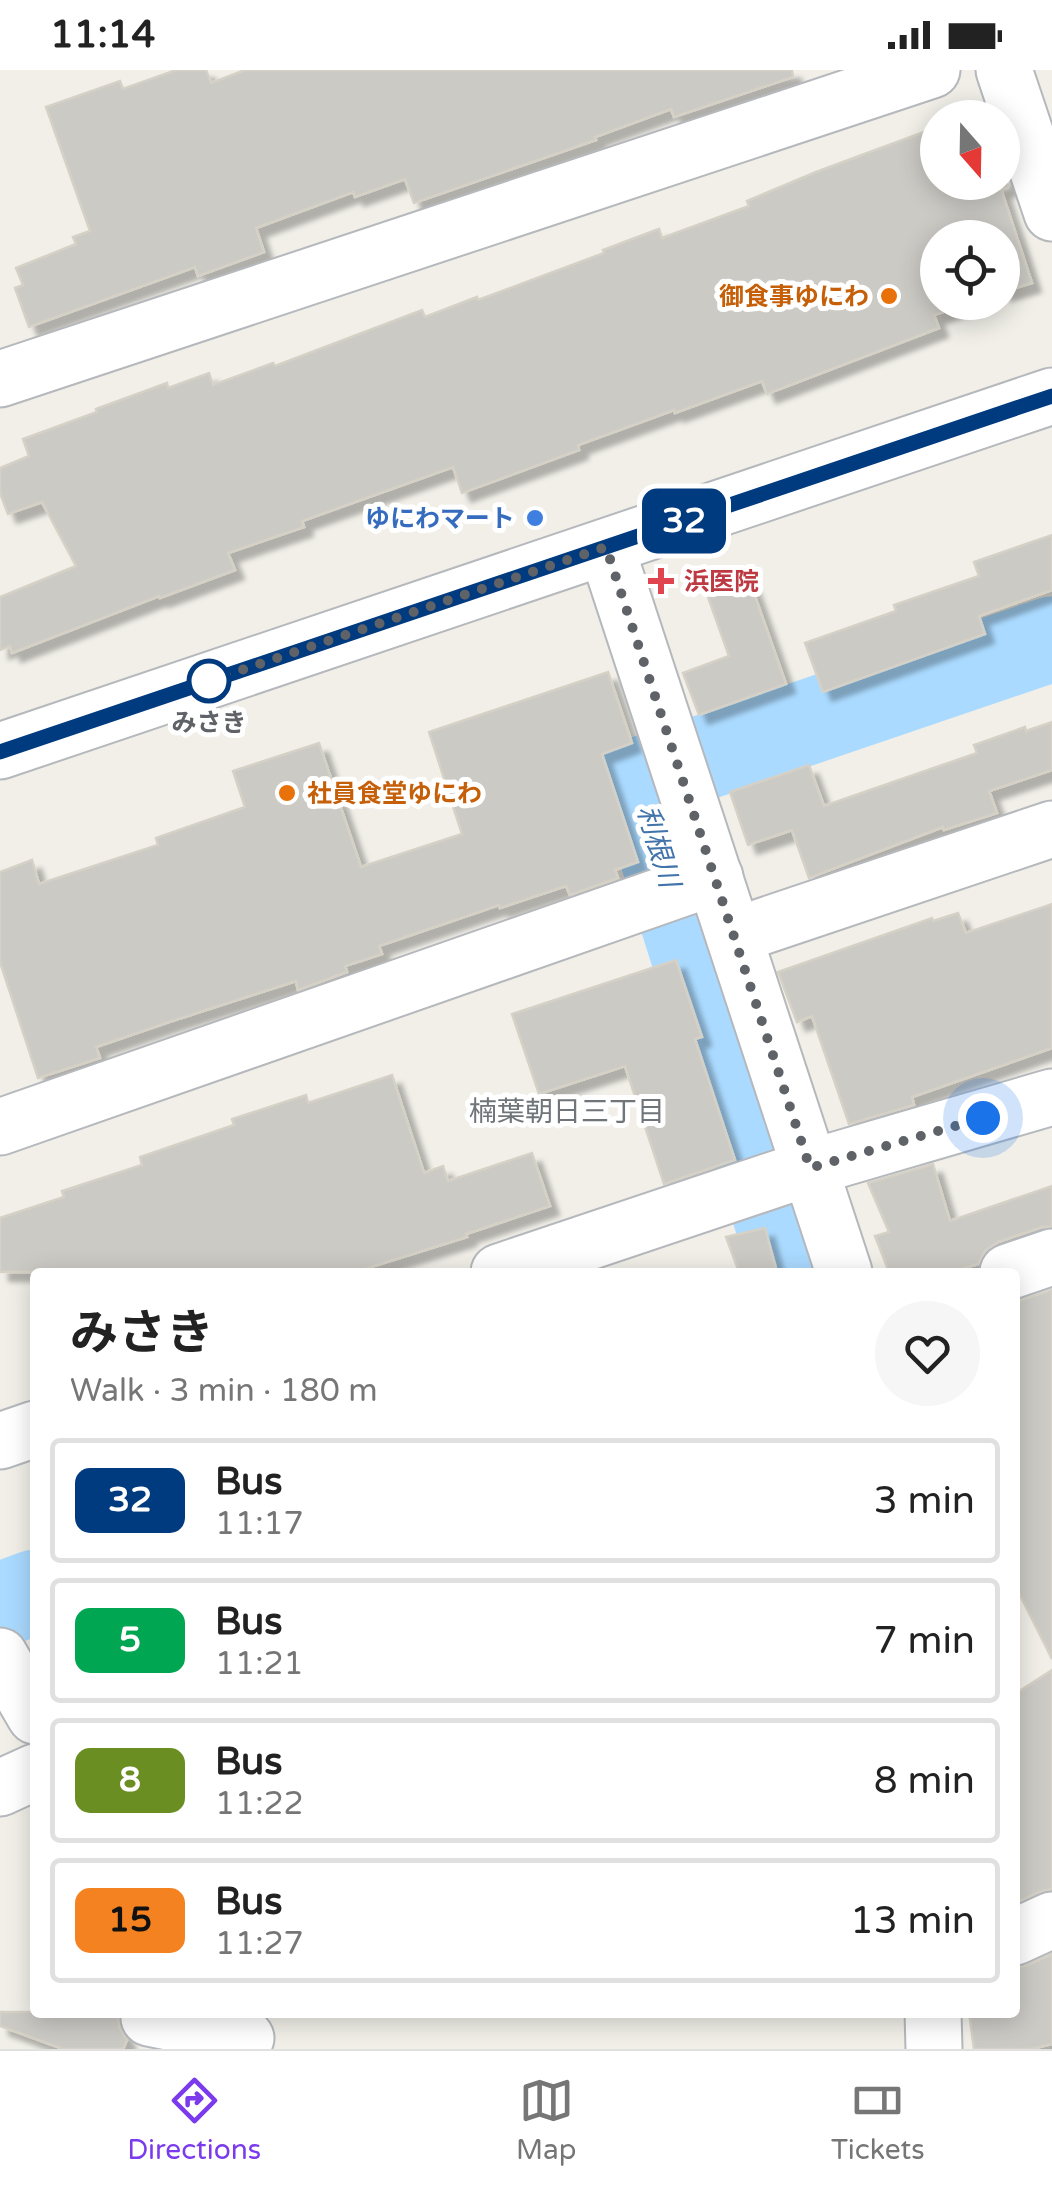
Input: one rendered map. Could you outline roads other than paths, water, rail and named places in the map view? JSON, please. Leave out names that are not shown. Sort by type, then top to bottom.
[{"type":"street","points":[[0,379],[932,70]]},
{"type":"street","points":[[1004,70],[1052,214]]},
{"type":"street","points":[[0,752],[1052,396]]},
{"type":"street","points":[[606,547],[843,1268]]},
{"type":"street","points":[[734,936],[1052,829]]},
{"type":"street","points":[[0,1127],[715,877]]},
{"type":"street","points":[[511,1268],[810,1168],[1052,1097]]},
{"type":"street","points":[[1020,1268],[1052,1257]]},
{"type":"street","points":[[0,1441],[30,1431]]},
{"type":"street","points":[[0,1656],[30,1707]]},
{"type":"street","points":[[0,1788],[30,1774]]},
{"type":"street","points":[[1020,1936],[1052,1920]]},
{"type":"street","points":[[932,2018],[934,2049]]},
{"type":"street","points":[[151,2026],[246,2038]]},
{"type":"waterway","name":"利根川","points":[[792,1268],[638,780],[1052,639]]},
{"type":"waterway","name":"利根川","points":[[0,1605],[30,1594]]},
{"type":"place","name":"御食事ゆにわ","points":[[889,296]]},
{"type":"place","name":"ゆにわマート","points":[[535,518]]},
{"type":"place","name":"浜医院","points":[[661,581]]},
{"type":"place","name":"みさき","points":[[209,681]]},
{"type":"place","name":"社員食堂ゆにわ","points":[[287,793]]},
{"type":"district","name":"楠葉朝日三丁目","points":[[567,1111]]}]
